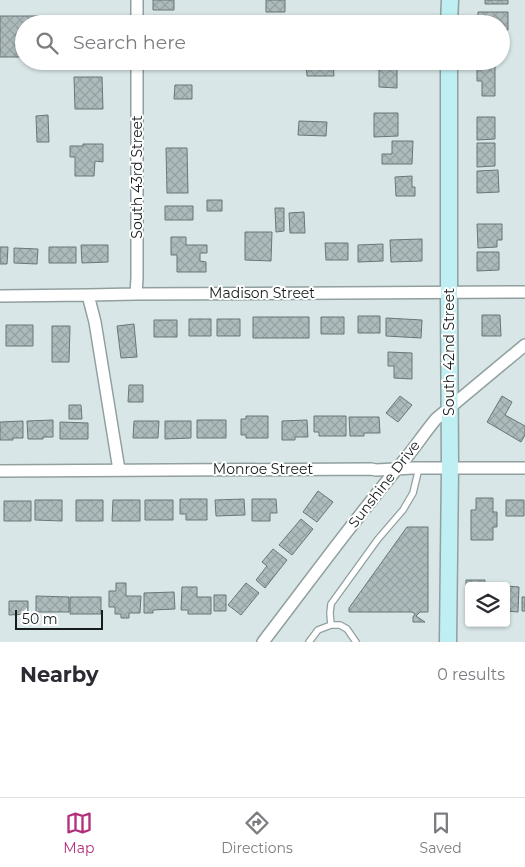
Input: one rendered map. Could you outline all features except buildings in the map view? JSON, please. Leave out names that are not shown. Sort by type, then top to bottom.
[{"type":"street","points":[[137,0],[137,15]]},
{"type":"street","points":[[450,0],[450,15]]},
{"type":"street","name":"South 43rd Street","points":[[136,294],[137,70]]},
{"type":"street","name":"South 42nd Street","points":[[448,642],[450,468],[449,70]]},
{"type":"street","name":"Madison Street","points":[[0,296],[525,292]]},
{"type":"street","points":[[88,296],[96,322],[119,470]]},
{"type":"street","name":"Sunshine Drive","points":[[263,642],[436,419],[525,345]]},
{"type":"street","name":"Monroe Street","points":[[0,471],[525,468]]},
{"type":"lane","points":[[331,625],[331,604],[378,539],[403,510],[413,493],[419,468]]},
{"type":"lane","points":[[309,642],[318,630],[331,625],[340,625],[347,629],[356,642]]}]
